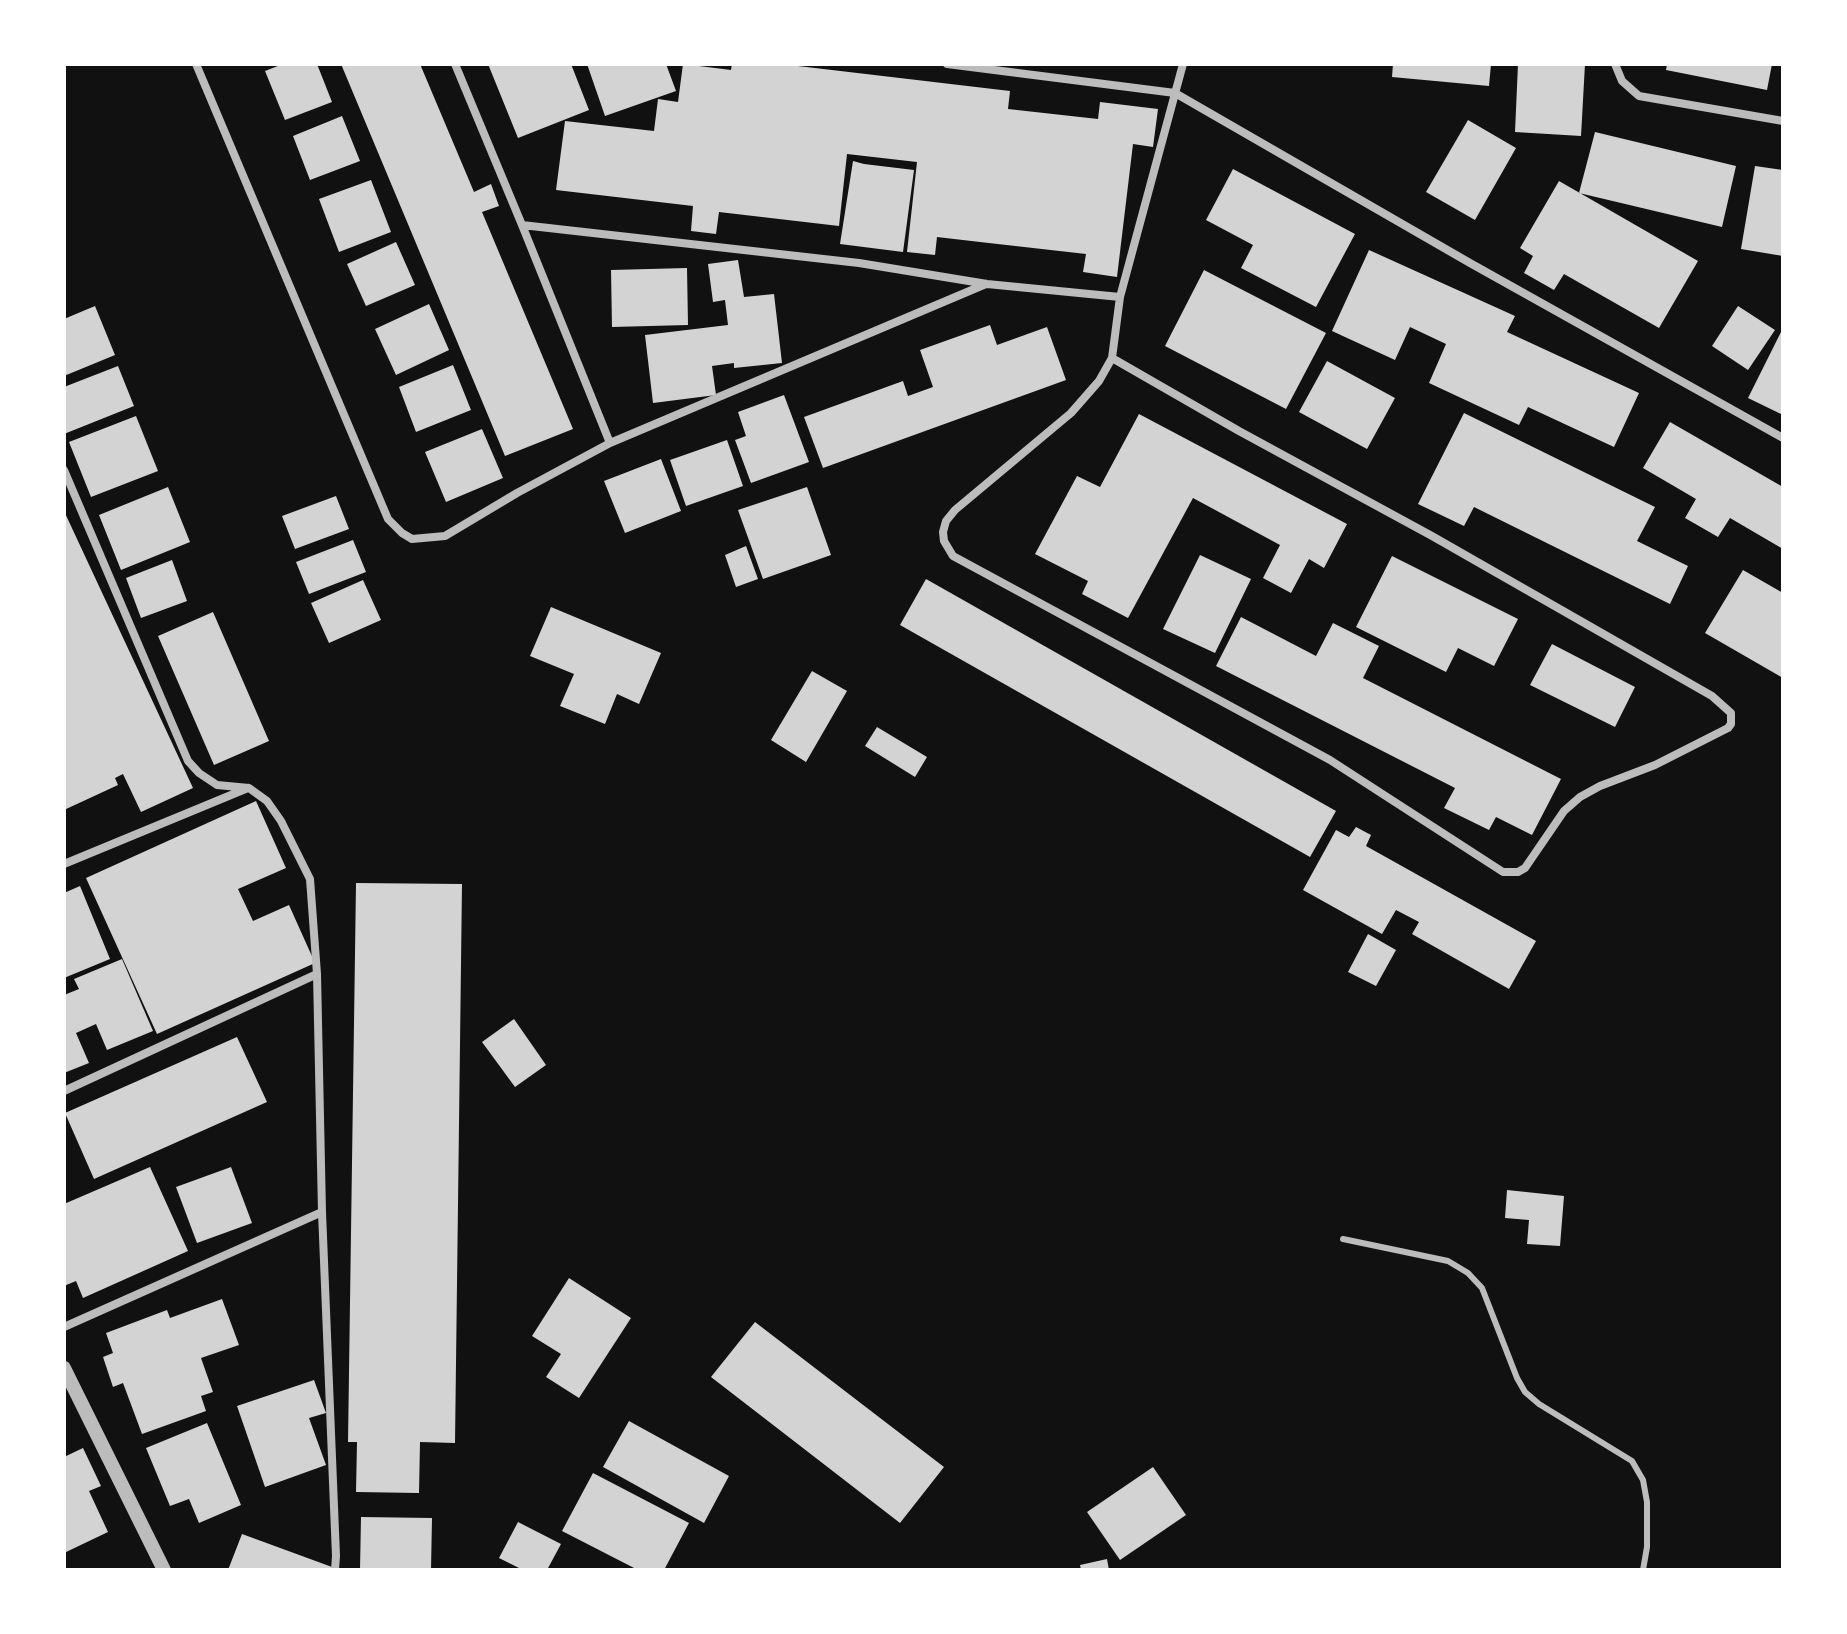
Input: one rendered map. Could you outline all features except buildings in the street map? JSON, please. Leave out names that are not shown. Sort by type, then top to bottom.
[{"type":"street","points":[[196,64],[388,519],[412,539],[445,536],[610,443],[987,284]]},
{"type":"street","points":[[455,64],[610,443]]},
{"type":"street","points":[[947,64],[1175,93],[1783,438]]},
{"type":"street","points":[[1112,358],[1712,696],[1731,713],[1731,724],[1655,765],[1580,797],[1564,811],[1525,868],[1518,872],[1503,872],[1330,760],[953,556],[944,541],[946,521],[1071,413],[1099,381],[1112,358],[1120,297],[1183,64]]},
{"type":"street","points":[[1615,64],[1622,81],[1639,96],[1783,121]]},
{"type":"street","points":[[522,225],[859,263],[987,284],[1120,297]]},
{"type":"street","points":[[64,470],[188,761],[217,785],[249,788],[267,801],[281,821],[310,879],[317,974],[335,1570]]},
{"type":"street","points":[[65,860],[249,788]]},
{"type":"street","points":[[64,1091],[317,974]]},
{"type":"street","points":[[64,1327],[322,1212]]},
{"type":"street","points":[[64,1368],[164,1570]]},
{"type":"lane","points":[[1343,1239],[1448,1261],[1468,1273],[1482,1288],[1525,1392],[1539,1404],[1632,1461],[1643,1480],[1647,1502],[1647,1547],[1643,1570]]}]
